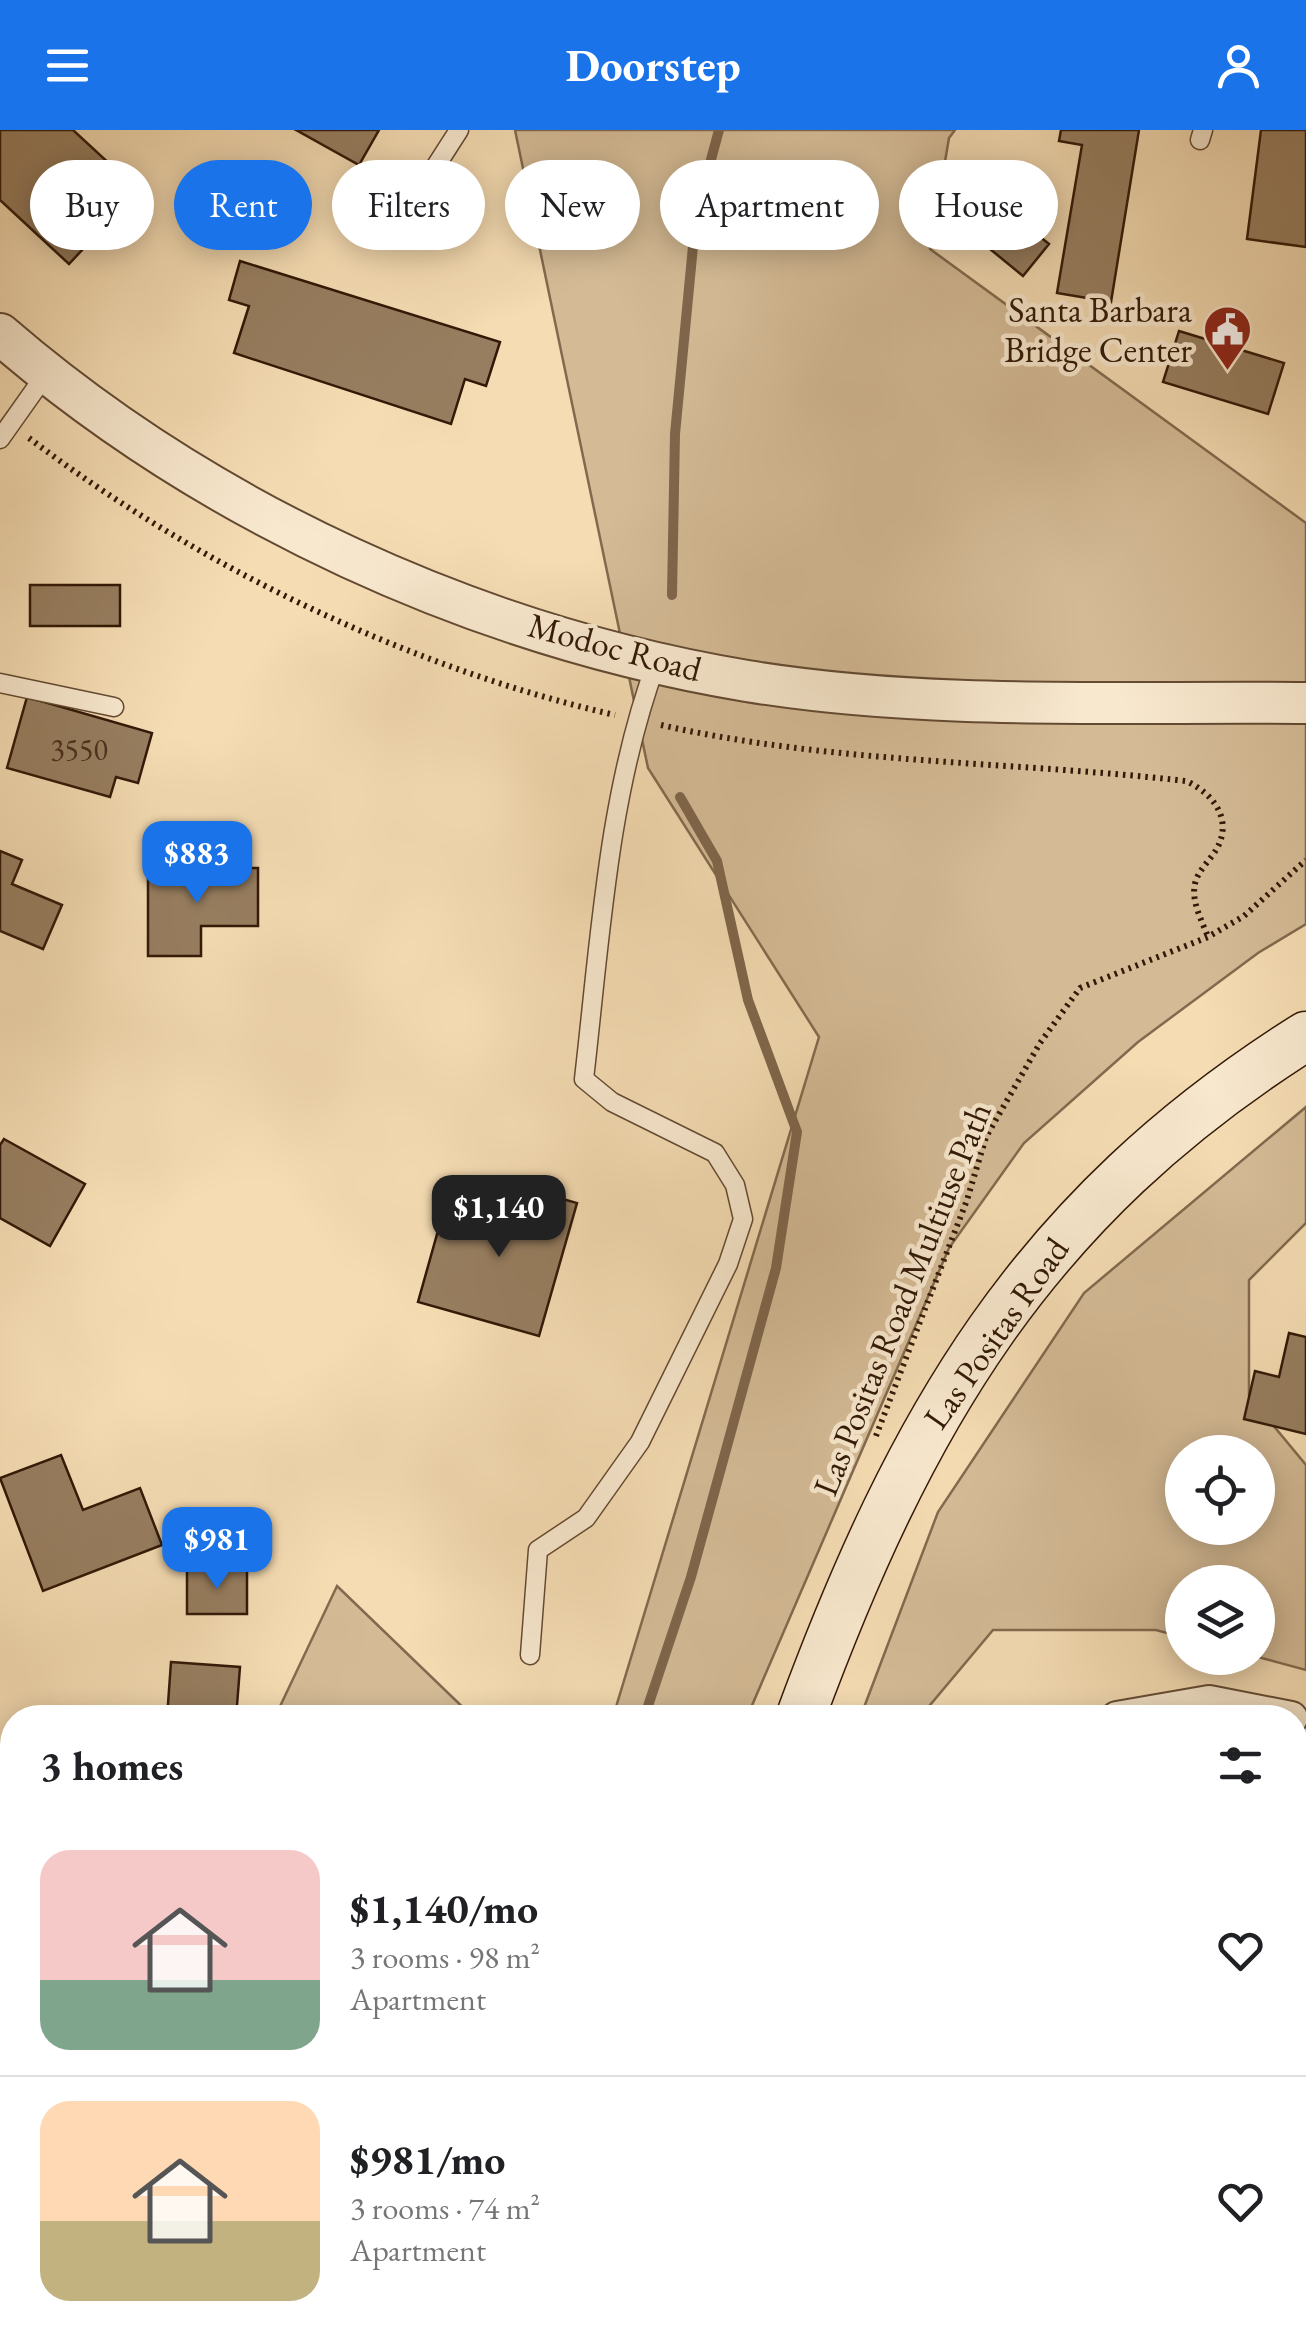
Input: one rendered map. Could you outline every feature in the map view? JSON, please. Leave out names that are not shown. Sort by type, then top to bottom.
[{"type":"main road","name":"Las Positas Road","points":[[805,1705],[847,1591],[919,1442],[1036,1267],[1094,1202],[1158,1142],[1241,1077],[1306,1036]]},
{"type":"street","name":"Modoc Road","points":[[0,334],[46,374],[210,485],[393,576],[532,627],[746,680],[900,696],[1306,703]]},
{"type":"street","points":[[1192,1705],[1225,1705]]},
{"type":"lane","points":[[440,160],[460,130]]},
{"type":"lane","points":[[0,439],[46,374]]},
{"type":"lane","points":[[530,1655],[538,1550],[586,1518],[640,1442],[728,1264],[743,1220],[735,1185],[715,1153],[612,1102],[584,1079],[602,924],[635,720],[657,660]]},
{"type":"lane","points":[[0,684],[114,707]]},
{"type":"path","name":"Las Positas Road Multiuse Path","points":[[869,1453],[967,1200],[986,1137],[1040,1043],[1080,988],[1208,937],[1244,916],[1306,860]]},
{"type":"shaded area","points":[[515,130],[955,130],[949,138],[945,160],[899,160],[899,250],[931,250],[1306,523],[1306,924],[1258,953],[1138,1042],[1024,1143],[949,1248],[752,1705],[617,1705],[819,1037],[648,768],[540,250],[640,250],[640,160],[521,160]]},
{"type":"shaded area","points":[[1306,1107],[1306,1223],[1249,1280],[1249,1396],[1306,1465],[1306,1670],[1275,1662],[1275,1565],[1165,1565],[1165,1632],[993,1630],[930,1705],[865,1705],[938,1512],[1084,1293]]},
{"type":"shaded area","points":[[337,1586],[461,1705],[281,1705]]},
{"type":"building","points":[[0,130],[73,130],[106,160],[30,160],[30,228],[0,200]]},
{"type":"building","points":[[296,130],[379,130],[362,160],[350,160]]},
{"type":"building","points":[[1061,130],[1139,130],[1111,302],[1057,293],[1082,145],[1059,141]]},
{"type":"building","points":[[1261,130],[1306,130],[1306,247],[1247,239]]},
{"type":"building","points":[[54,250],[82,250],[69,264]]},
{"type":"building","points":[[991,250],[1044,250],[1023,276]]},
{"type":"building","points":[[240,261],[500,342],[486,386],[465,379],[451,424],[234,353],[249,306],[229,300]]},
{"type":"building","points":[[1179,331],[1284,363],[1268,414],[1163,382]]},
{"type":"building","points":[[30,585],[120,585],[120,626],[30,626]]},
{"type":"building","points":[[27,697],[152,733],[138,783],[116,777],[110,797],[7,768]]},
{"type":"building","points":[[0,851],[22,860],[12,884],[62,905],[43,949],[0,931]]},
{"type":"building","points":[[148,868],[258,868],[258,926],[201,926],[201,956],[148,956]]},
{"type":"building","points":[[4,1139],[85,1184],[50,1246],[0,1218],[0,1145]]},
{"type":"building","points":[[521,1187],[577,1203],[539,1336],[418,1302],[448,1195],[513,1214]]},
{"type":"building","points":[[1289,1333],[1306,1337],[1306,1434],[1244,1419],[1255,1371],[1279,1377]]},
{"type":"building","points":[[61,1455],[83,1510],[140,1488],[162,1545],[43,1591],[0,1478]]},
{"type":"building","points":[[187,1570],[247,1570],[247,1614],[187,1614]]},
{"type":"building","points":[[171,1662],[240,1667],[237,1705],[168,1705]]},
{"type":"waterway","points":[[672,595],[675,434],[696,215],[719,130]]},
{"type":"waterway","points":[[648,1705],[691,1577],[776,1268],[797,1132],[748,1000],[717,861],[680,797]]},
{"type":"place","name":"Santa Barbara Bridge Center","points":[[1227,372]]}]
